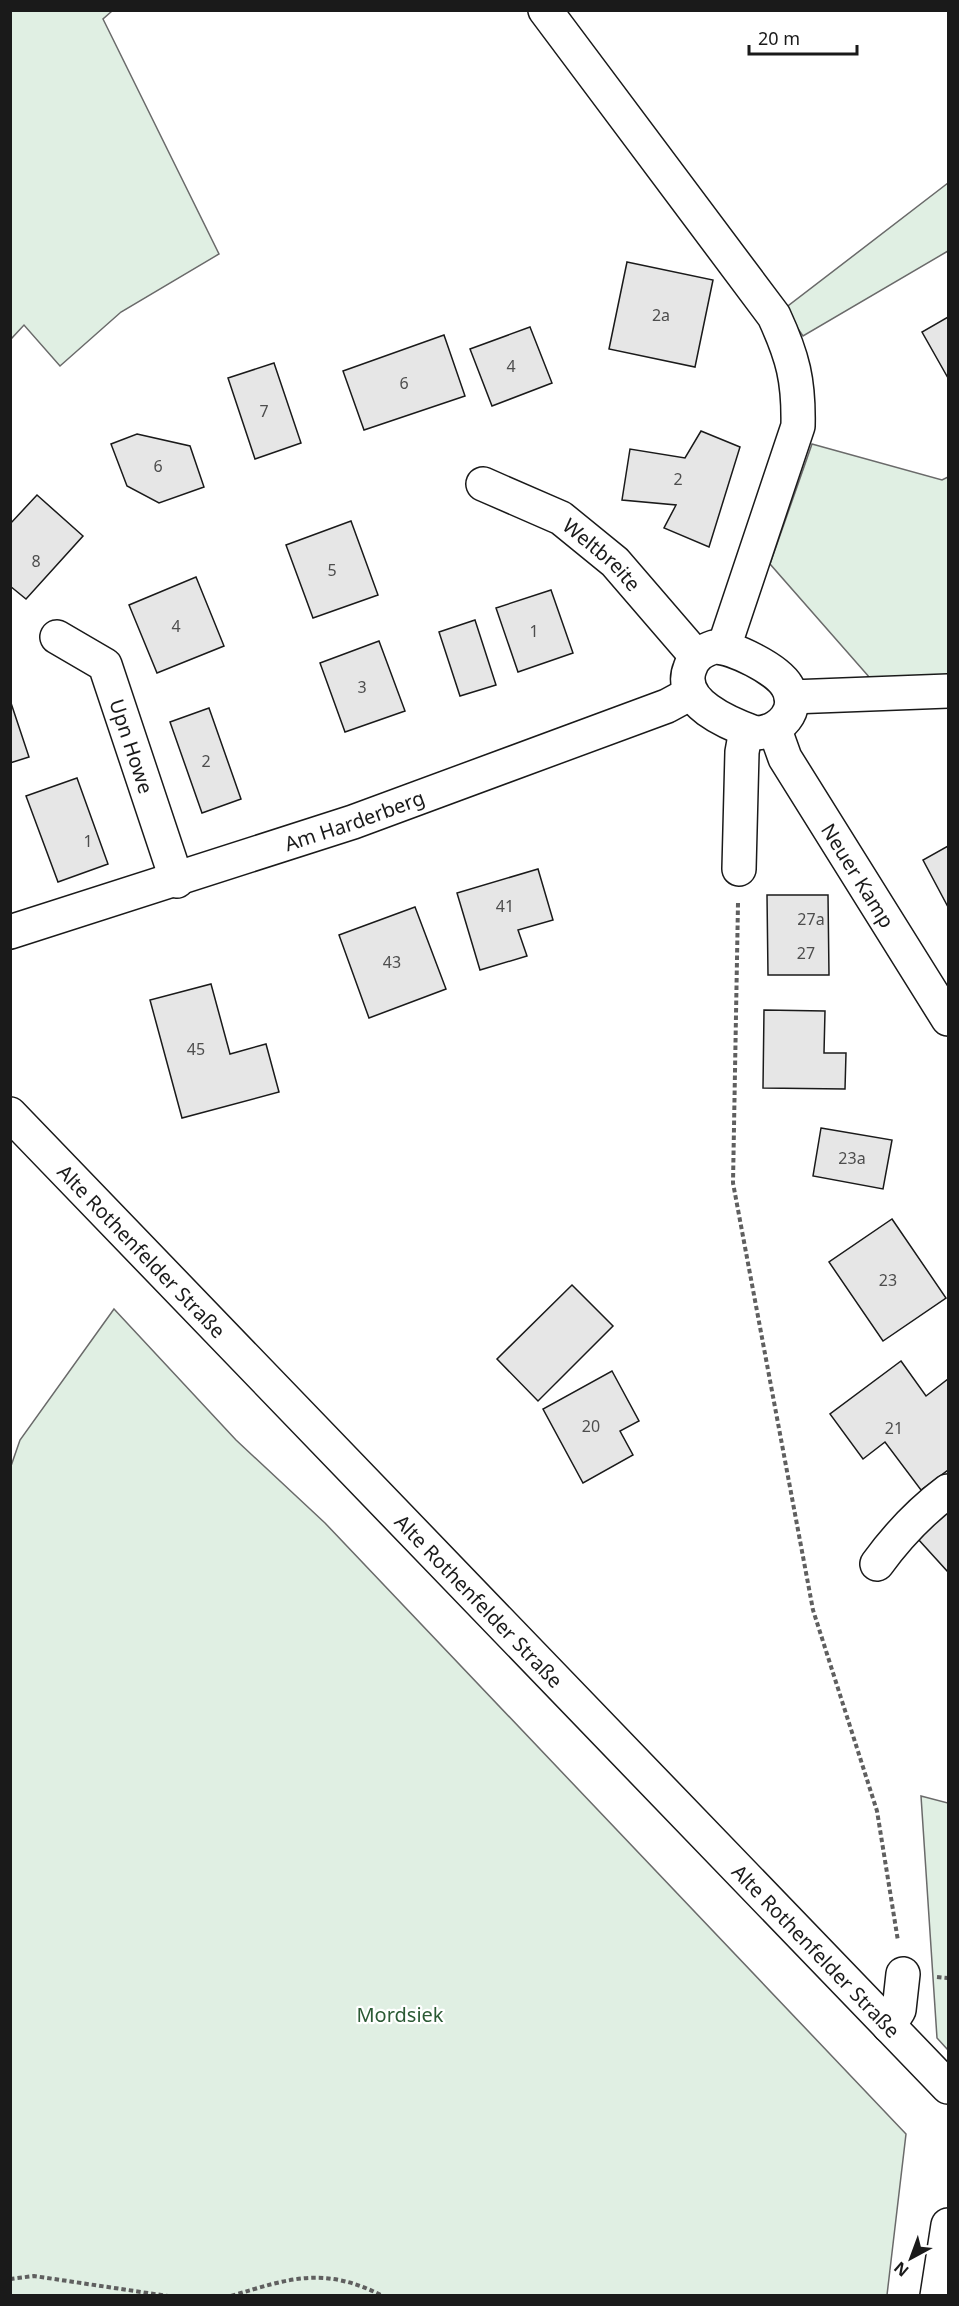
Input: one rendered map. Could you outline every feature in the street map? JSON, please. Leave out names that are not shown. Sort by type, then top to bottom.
[{"type":"street","points":[[545,10],[774,316],[789,350],[799,389],[798,426],[710,652],[688,674],[691,693],[704,707],[760,730]]},
{"type":"street","name":"Weltbreite","points":[[483,484],[561,518],[615,562],[710,652]]},
{"type":"street","name":"Upn Howe","points":[[57,637],[105,665],[177,880]]},
{"type":"street","points":[[710,652],[774,674],[788,687],[791,697],[788,717],[760,730],[742,752],[739,869]]},
{"type":"street","points":[[791,697],[948,691]]},
{"type":"street","name":"Am Harderberg","points":[[10,932],[352,822],[667,706],[691,693]]},
{"type":"street","name":"Neuer Kamp","points":[[760,730],[785,758],[948,1019]]},
{"type":"street","name":"Alte Rothenfelder Straße","points":[[10,1114],[948,2087]]},
{"type":"street","points":[[877,1564],[899,1534],[925,1508],[948,1491]]},
{"type":"street","points":[[889,2026],[899,2010],[903,1974]]},
{"type":"street","points":[[941,2292],[948,2225]]},
{"type":"path","points":[[739,869],[734,1182],[813,1610],[877,1811],[903,1974]]},
{"type":"path","points":[[231,2295],[283,2280],[326,2275],[383,2295]]},
{"type":"path","points":[[10,2279],[34,2276],[168,2295]]},
{"type":"green space","points":[[11,10],[112,11],[103,19],[219,254],[121,312],[60,366],[24,325],[11,339]]},
{"type":"green space","points":[[948,183],[948,251],[803,336],[784,309]]},
{"type":"green space","points":[[812,444],[942,480],[948,477],[948,676],[870,678],[770,564]]},
{"type":"green space","name":"Mordsiek","points":[[114,1309],[236,1440],[325,1523],[906,2134],[887,2295],[11,2295],[11,1466],[20,1440]]},
{"type":"green space","points":[[921,1796],[948,1803],[948,2050],[937,2038]]},
{"type":"building","points":[[627,262],[713,280],[695,367],[609,349]]},
{"type":"building","points":[[948,317],[948,378],[922,332]]},
{"type":"building","points":[[530,327],[552,383],[492,406],[470,349]]},
{"type":"building","points":[[444,335],[465,396],[364,430],[343,371]]},
{"type":"building","points":[[274,363],[301,443],[255,459],[228,378]]},
{"type":"building","points":[[701,431],[740,447],[709,547],[664,528],[676,505],[622,500],[630,449],[685,458]]},
{"type":"building","points":[[137,434],[190,446],[204,487],[159,503],[127,486],[111,444]]},
{"type":"building","points":[[37,495],[83,536],[26,599],[10,586],[10,524]]},
{"type":"building","points":[[351,521],[378,595],[313,618],[286,545]]},
{"type":"building","points":[[196,577],[224,646],[157,673],[129,605]]},
{"type":"building","points":[[551,590],[573,653],[518,672],[496,608]]},
{"type":"building","points":[[475,620],[496,685],[460,696],[439,632]]},
{"type":"building","points":[[379,641],[405,711],[345,732],[320,663]]},
{"type":"building","points":[[10,700],[29,757],[10,763]]},
{"type":"building","points":[[209,708],[241,799],[202,813],[170,722]]},
{"type":"building","points":[[77,778],[108,864],[58,882],[26,796]]},
{"type":"building","points":[[948,846],[948,907],[923,860]]},
{"type":"building","points":[[538,869],[553,920],[518,930],[527,956],[480,970],[457,893]]},
{"type":"building","points":[[767,895],[828,895],[829,975],[768,975]]},
{"type":"building","points":[[415,907],[446,989],[369,1018],[339,935]]},
{"type":"building","points":[[211,984],[230,1054],[266,1044],[279,1092],[182,1118],[150,1000]]},
{"type":"building","points":[[764,1010],[825,1011],[824,1053],[846,1053],[845,1089],[763,1088]]},
{"type":"building","points":[[821,1128],[892,1140],[883,1189],[813,1176]]},
{"type":"building","points":[[892,1219],[946,1298],[883,1341],[829,1262]]},
{"type":"building","points":[[572,1285],[613,1326],[538,1401],[497,1359]]},
{"type":"building","points":[[901,1361],[926,1396],[948,1379],[948,1470],[921,1490],[885,1442],[863,1459],[830,1414]]},
{"type":"building","points":[[612,1371],[639,1421],[620,1431],[633,1455],[583,1483],[543,1409]]},
{"type":"building","points":[[948,1510],[948,1572],[918,1539]]}]
